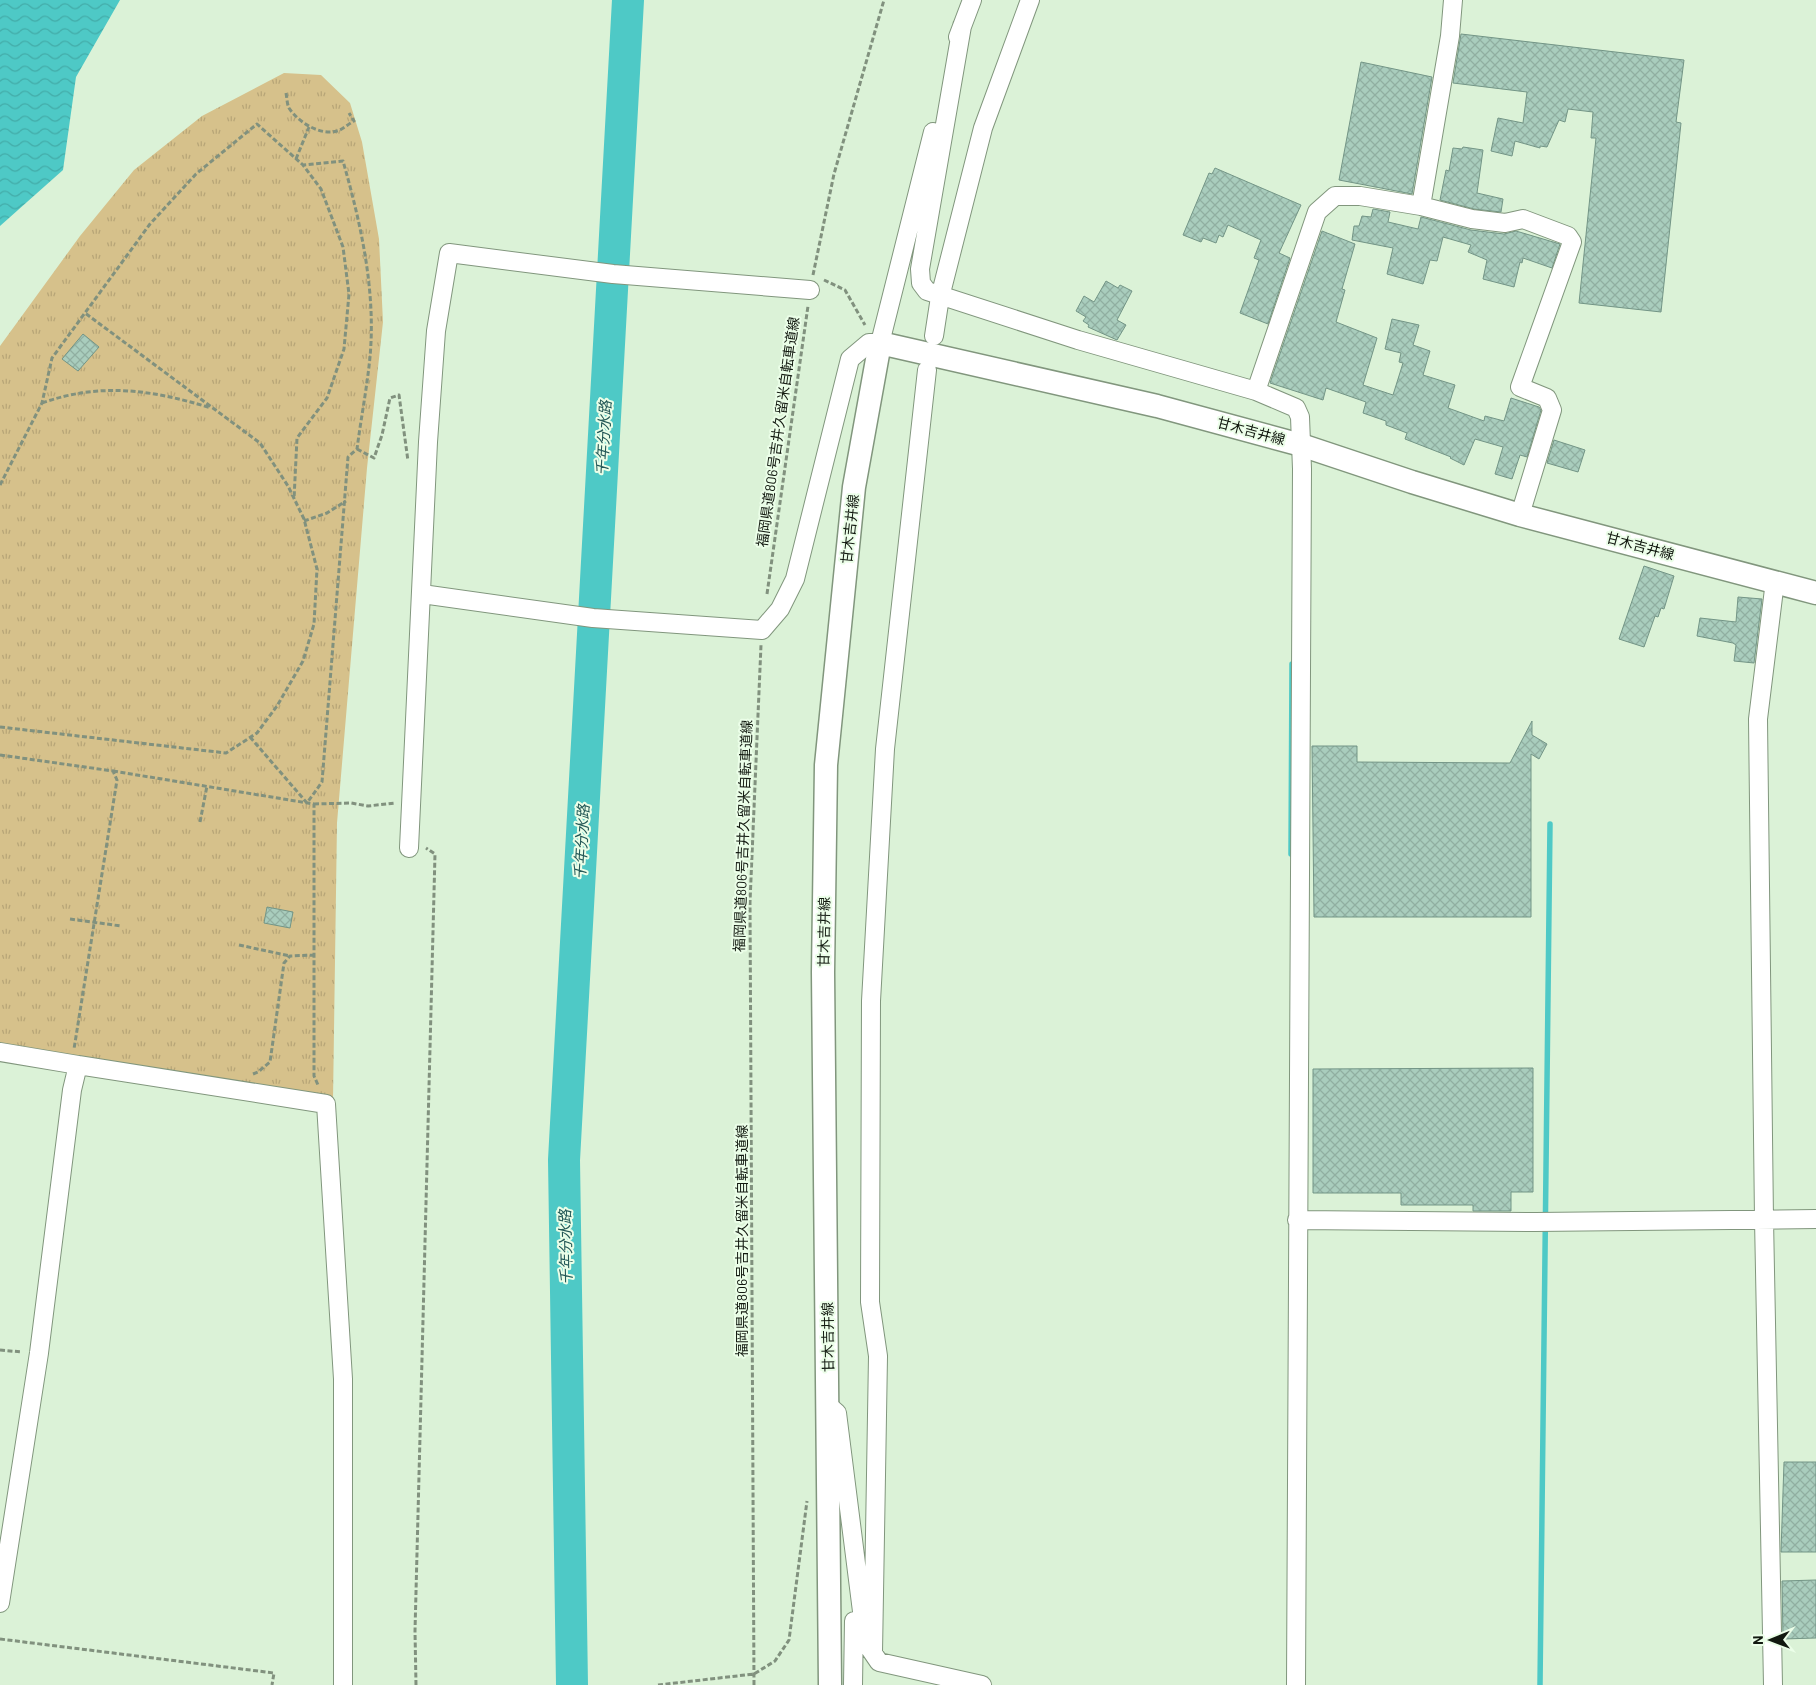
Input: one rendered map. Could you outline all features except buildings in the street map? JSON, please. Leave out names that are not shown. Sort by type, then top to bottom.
[{"type":"main road","name":"甘木吉井線","points":[[830,1685],[824,972],[826,765],[854,487],[874,343],[1157,406],[1301,445],[1520,515],[1816,593]]},
{"type":"street","points":[[422,594],[593,618],[762,630],[780,609],[795,578],[850,360],[874,343],[956,39],[972,0]]},
{"type":"street","points":[[934,336],[940,297],[983,128],[1030,0]]},
{"type":"street","points":[[1421,206],[1450,36],[1453,0]]},
{"type":"street","points":[[962,26],[920,269],[921,283],[927,291],[940,297],[1078,340],[1256,391],[1296,408],[1300,417],[1296,1685]]},
{"type":"street","points":[[1256,391],[1317,212],[1335,196],[1360,196],[1421,206],[1472,219],[1505,223],[1523,219],[1568,236],[1572,242],[1520,387],[1547,398],[1552,410],[1520,515]]},
{"type":"street","points":[[409,844],[428,442],[435,349],[449,253],[613,274],[812,282]]},
{"type":"street","points":[[873,1653],[878,1356],[870,1302],[872,1001],[885,749],[927,370]]},
{"type":"street","points":[[1773,1685],[1764,1219],[1758,719],[1775,581]]},
{"type":"street","points":[[0,1052],[78,1053],[326,1104],[343,1379],[342,1685]]},
{"type":"street","points":[[0,1603],[39,1353],[78,1053]]},
{"type":"street","points":[[1297,1220],[1535,1222],[1555,1220],[1816,1219]]},
{"type":"street","points":[[829,1406],[838,1413],[866,1643],[879,1662],[982,1685]]},
{"type":"street","points":[[853,1685],[854,1604],[860,1587]]},
{"type":"path","name":"福岡県道806号吉井久留米自転車道線","points":[[754,1685],[750,902],[762,630],[789,429],[812,282],[834,174],[884,0]]},
{"type":"path","points":[[286,93],[288,107],[309,127],[336,132],[354,121],[349,113]]},
{"type":"path","points":[[0,485],[42,403],[52,358],[150,224],[196,174],[256,124],[303,165],[321,189],[343,247],[349,294],[344,349],[327,398],[297,438],[294,499]]},
{"type":"path","points":[[296,159],[309,127]]},
{"type":"path","points":[[303,165],[343,161],[357,208],[369,278],[370,356],[357,449],[348,457],[346,501],[322,782],[306,803]]},
{"type":"path","points":[[812,282],[845,290],[864,321],[874,343]]},
{"type":"path","points":[[0,727],[226,753],[257,733],[277,706],[304,661],[314,624],[317,569],[304,521],[294,499],[260,443],[85,313]]},
{"type":"path","points":[[42,403],[69,393],[120,389],[170,395],[214,409]]},
{"type":"path","points":[[357,449],[374,458],[382,435],[390,398],[399,395],[411,470]]},
{"type":"path","points":[[304,521],[327,513],[346,501]]},
{"type":"path","points":[[250,737],[306,803]]},
{"type":"path","points":[[0,755],[113,771],[314,804],[351,803],[368,806],[411,803]]},
{"type":"path","points":[[78,1053],[94,922],[117,780],[113,771]]},
{"type":"path","points":[[200,822],[207,786]]},
{"type":"path","points":[[314,804],[314,1076],[326,1104]]},
{"type":"path","points":[[409,844],[435,854],[416,1685]]},
{"type":"path","points":[[70,919],[121,926]]},
{"type":"path","points":[[239,945],[290,956],[314,955]]},
{"type":"path","points":[[244,1075],[258,1072],[270,1062],[284,964],[290,956]]},
{"type":"path","points":[[658,1685],[754,1674],[775,1661],[788,1640],[808,1491]]},
{"type":"path","points":[[0,1640],[274,1673],[272,1685]]},
{"type":"green space","points":[[284,73],[321,75],[350,103],[362,142],[379,239],[383,322],[367,468],[337,823],[333,1100],[0,1046],[0,346],[80,236],[134,170],[202,116]]},
{"type":"water","points":[[0,0],[120,0],[76,77],[63,170],[0,226]]},
{"type":"waterway","name":"千年分水路","points":[[572,1685],[564,1160],[628,0]]},
{"type":"waterway","points":[[1291,854],[1292,664]]},
{"type":"waterway","points":[[1540,1685],[1550,824]]}]
